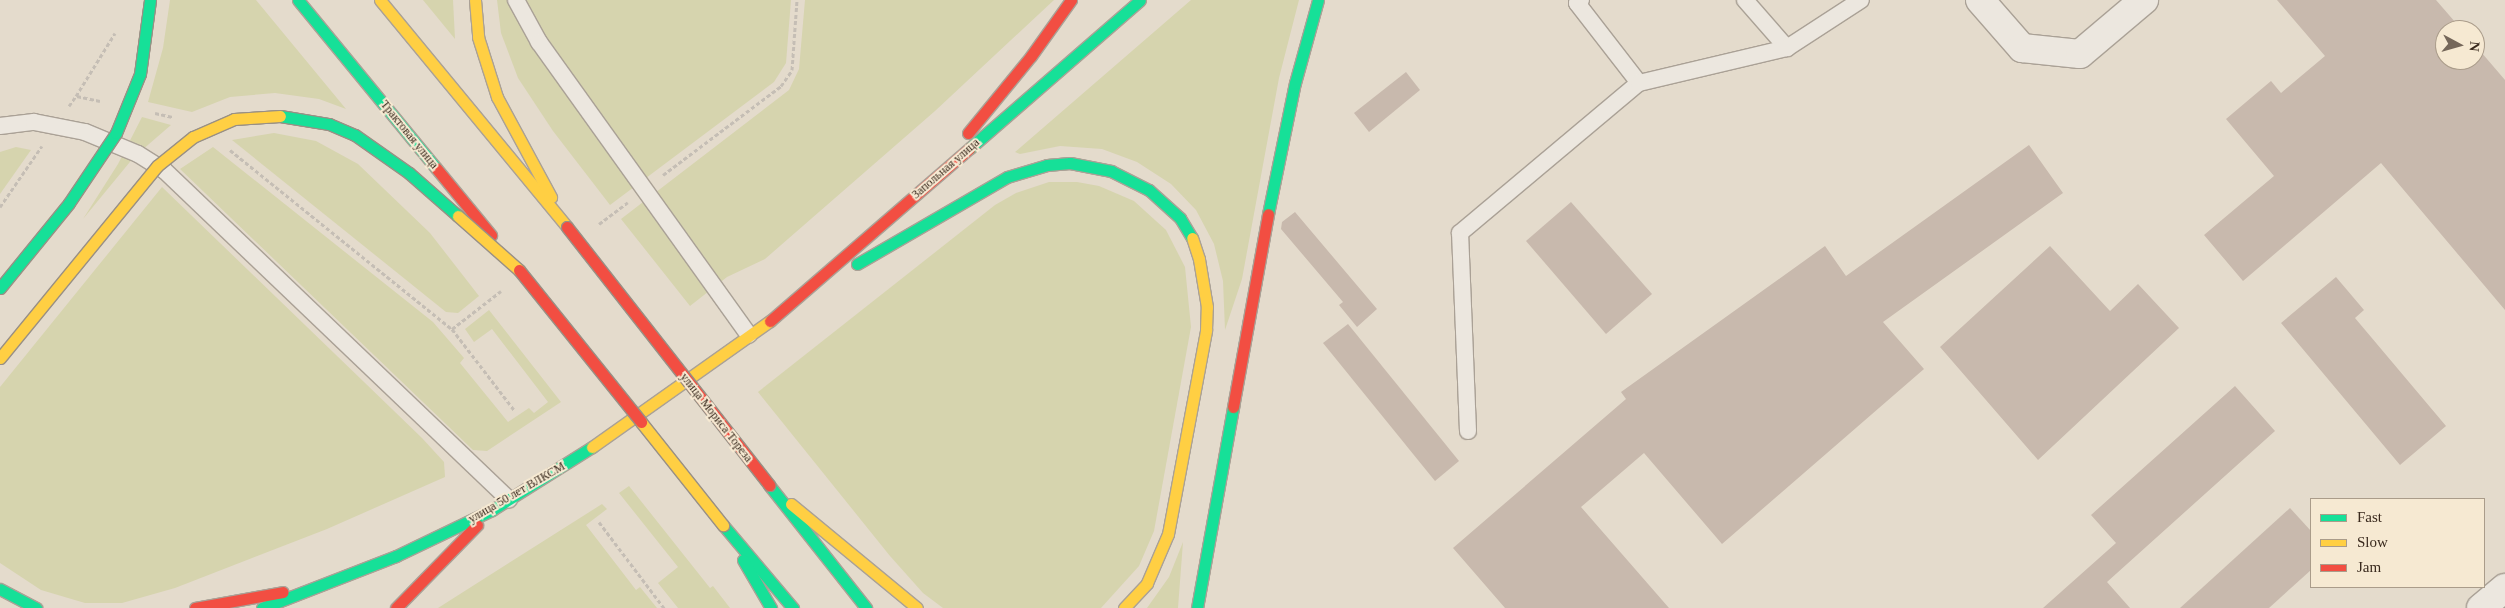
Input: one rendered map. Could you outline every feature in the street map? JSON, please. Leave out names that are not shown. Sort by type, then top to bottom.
[{"type":"street","points":[[0,288],[69,203],[116,132],[140,74],[150,0]]},
{"type":"street","name":"Трактовая улица","points":[[298,0],[519,270]]},
{"type":"street","points":[[380,0],[567,227]]},
{"type":"street","points":[[475,0],[482,56],[497,97],[567,227]]},
{"type":"street","points":[[916,196],[1031,56],[1071,0]]},
{"type":"street","name":"Запольная улица","points":[[749,335],[795,302],[1140,0]]},
{"type":"street","points":[[1197,608],[1273,187],[1295,83],[1318,0]]},
{"type":"street","points":[[1980,0],[2022,48],[2080,54],[2144,0]]},
{"type":"street","points":[[0,358],[157,166],[193,136],[234,119],[290,116],[329,124],[355,135],[409,173],[519,270],[723,525],[746,559],[771,608]]},
{"type":"street","points":[[795,302],[973,194],[1026,169],[1070,163],[1093,166],[1133,180],[1168,204],[1190,233],[1199,259],[1207,307],[1206,330],[1168,534],[1147,583],[1124,608]]},
{"type":"street","name":"улица Мориса Тореза","points":[[567,227],[769,486],[800,517],[866,608]]},
{"type":"street","name":"улица 50 лет ВЛКСМ","points":[[262,608],[396,556],[492,510],[602,441],[749,335]]},
{"type":"street","points":[[396,608],[492,510]]},
{"type":"street","points":[[800,517],[917,608]]},
{"type":"street","points":[[746,559],[793,608]]},
{"type":"street","points":[[195,608],[326,584]]},
{"type":"street","points":[[2481,608],[2505,588]]},
{"type":"street","points":[[0,589],[36,608]]},
{"type":"lane","points":[[516,0],[539,42],[749,335]]},
{"type":"lane","points":[[1581,0],[1577,3],[1639,83]]},
{"type":"lane","points":[[1745,0],[1787,48]]},
{"type":"lane","points":[[1468,431],[1460,233],[1639,83],[1787,48],[1861,0]]},
{"type":"lane","points":[[0,126],[34,122],[57,125],[114,142],[164,170],[509,500]]},
{"type":"path","points":[[0,207],[57,125],[120,26]]},
{"type":"path","points":[[76,96],[104,102]]},
{"type":"path","points":[[150,112],[178,118]]},
{"type":"path","points":[[222,145],[452,329],[516,411]]},
{"type":"path","points":[[598,522],[664,608]]},
{"type":"shaded area","points":[[170,0],[256,0],[346,109],[319,99],[275,93],[230,97],[192,112],[148,102],[163,48]]},
{"type":"shaded area","points":[[423,0],[453,0],[455,39]]},
{"type":"shaded area","points":[[497,0],[791,0],[786,63],[774,82],[610,205],[553,131],[518,78],[501,33]]},
{"type":"shaded area","points":[[805,0],[1054,0],[935,111],[765,259],[727,277],[690,306],[621,219],[789,90],[799,69]]},
{"type":"shaded area","points":[[1191,0],[1299,0],[1279,78],[1242,279],[1225,330],[1223,281],[1214,244],[1196,210],[1171,184],[1137,162],[1102,149],[1060,146],[1020,154],[1015,152]]},
{"type":"shaded area","points":[[142,117],[171,125],[134,157],[83,219],[118,164]]},
{"type":"shaded area","points":[[274,133],[316,141],[358,164],[430,233],[479,296],[458,313],[446,312],[232,140]]},
{"type":"shaded area","points":[[16,147],[31,150],[0,194],[0,152]]},
{"type":"shaded area","points":[[213,147],[433,322],[464,358],[460,363],[508,422],[529,408],[534,413],[548,402],[492,329],[474,342],[465,329],[489,310],[561,402],[487,451],[473,450],[180,169]]},
{"type":"shaded area","points":[[1049,182],[1077,182],[1099,186],[1134,201],[1166,230],[1185,267],[1191,327],[1154,531],[1139,566],[1101,608],[943,608],[923,593],[890,556],[758,392],[995,205],[1016,193]]},
{"type":"shaded area","points":[[162,187],[422,438],[444,462],[445,477],[327,529],[175,588],[122,603],[85,603],[41,590],[0,563],[0,387]]},
{"type":"shaded area","points":[[629,486],[710,588],[713,586],[730,608],[678,608],[658,583],[678,567],[619,493]]},
{"type":"shaded area","points":[[602,504],[607,509],[586,525],[636,590],[640,587],[657,608],[438,608]]},
{"type":"shaded area","points":[[1183,542],[1178,608],[1147,608],[1169,577]]},
{"type":"building","points":[[2277,0],[2436,0],[2453,20],[2435,20],[2435,70],[2485,70],[2485,57],[2505,80],[2505,310],[2381,163],[2243,281],[2204,235],[2274,176],[2226,119],[2271,81],[2281,93],[2325,56]]},
{"type":"building","points":[[1406,72],[1420,90],[1369,132],[1354,113]]},
{"type":"building","points":[[2029,145],[2063,193],[1883,322],[1924,369],[1722,544],[1644,453],[1581,507],[1669,608],[1505,608],[1453,548],[1626,399],[1621,392],[1825,246],[1846,276]]},
{"type":"building","points":[[1571,202],[1652,294],[1606,334],[1526,241]]},
{"type":"building","points":[[1295,212],[1377,309],[1357,327],[1339,305],[1343,302],[1281,229],[1282,222]]},
{"type":"building","points":[[2050,246],[2110,311],[2138,284],[2179,328],[2038,460],[1940,347]]},
{"type":"building","points":[[2336,277],[2364,310],[2355,318],[2446,426],[2400,465],[2281,323]]},
{"type":"building","points":[[1348,324],[1459,461],[1435,481],[1323,343]]},
{"type":"building","points":[[2235,386],[2275,431],[2107,582],[2130,608],[2043,608],[2116,543],[2091,515]]},
{"type":"building","points":[[2290,508],[2310,530],[2310,571],[2269,608],[2180,608]]},
{"type":"traffic: fast","points":[[0,288],[69,203],[116,133],[140,74],[150,0]]},
{"type":"traffic: fast","points":[[298,0],[436,168]]},
{"type":"traffic: fast","points":[[970,148],[1140,0]]},
{"type":"traffic: fast","points":[[1268,214],[1295,83],[1318,0]]},
{"type":"traffic: fast","points":[[280,116],[329,124],[355,135],[409,173],[458,216]]},
{"type":"traffic: fast","points":[[857,264],[1007,177],[1047,165],[1070,163],[1111,171],[1149,190],[1180,218],[1192,238]]},
{"type":"traffic: fast","points":[[1197,608],[1233,407]]},
{"type":"traffic: fast","points":[[262,608],[396,556],[492,510],[592,447]]},
{"type":"traffic: fast","points":[[769,485],[866,608]]},
{"type":"traffic: fast","points":[[723,525],[793,608]]},
{"type":"traffic: fast","points":[[743,560],[771,608]]},
{"type":"traffic: fast","points":[[0,589],[36,608]]},
{"type":"traffic: slow","points":[[380,0],[567,227]]},
{"type":"traffic: slow","points":[[475,0],[478,37],[497,97],[551,197]]},
{"type":"traffic: slow","points":[[0,358],[157,166],[193,137],[234,119],[280,116]]},
{"type":"traffic: slow","points":[[458,216],[519,270]]},
{"type":"traffic: slow","points":[[1124,608],[1147,583],[1168,534],[1206,330],[1207,307],[1199,259],[1192,238]]},
{"type":"traffic: slow","points":[[592,447],[770,321]]},
{"type":"traffic: slow","points":[[641,422],[723,525]]},
{"type":"traffic: slow","points":[[791,504],[917,608]]},
{"type":"traffic: jam","points":[[968,133],[1031,56],[1071,0]]},
{"type":"traffic: jam","points":[[770,321],[970,148]]},
{"type":"traffic: jam","points":[[436,168],[491,235]]},
{"type":"traffic: jam","points":[[1233,407],[1268,214]]},
{"type":"traffic: jam","points":[[567,227],[769,485]]},
{"type":"traffic: jam","points":[[519,270],[641,422]]},
{"type":"traffic: jam","points":[[396,608],[477,525]]},
{"type":"traffic: jam","points":[[195,608],[283,592]]}]
